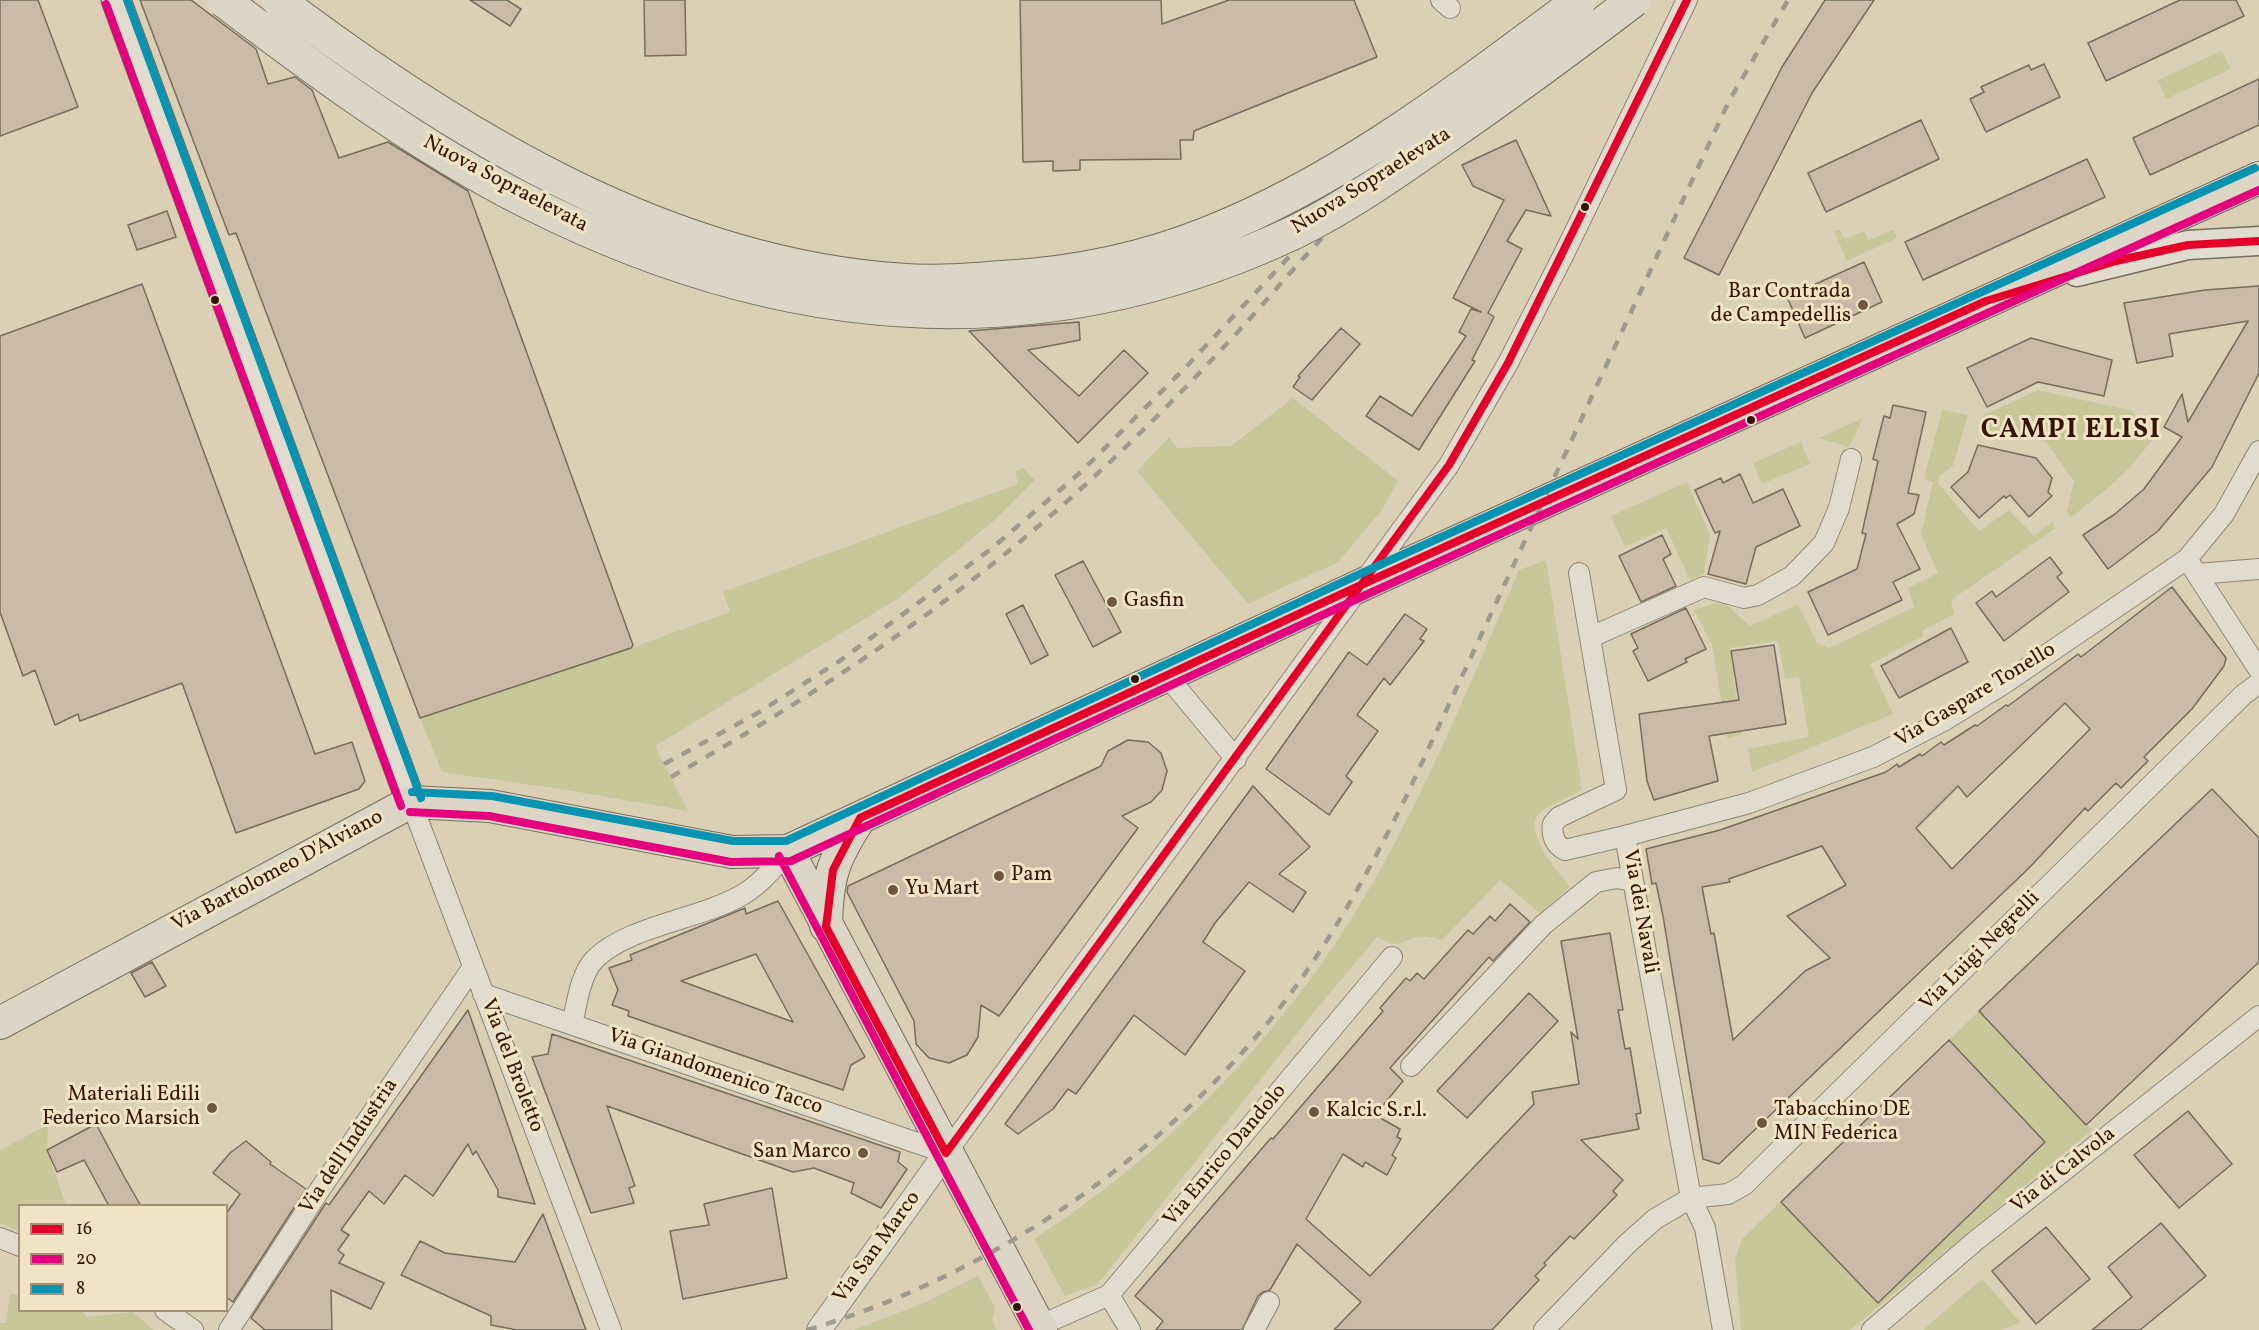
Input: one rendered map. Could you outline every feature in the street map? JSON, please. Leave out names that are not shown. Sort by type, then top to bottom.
[{"type":"highway","name":"Nuova Sopraelevata","points":[[223,0],[315,70],[409,132],[524,200],[620,245],[709,277],[802,298],[900,312],[972,313],[1053,306],[1127,292],[1216,265],[1297,231],[1390,176],[1488,108],[1634,0]]},
{"type":"highway","name":"Nuova Sopraelevata","points":[[278,0],[330,40],[426,104],[543,171],[628,211],[717,245],[805,267],[899,280],[969,280],[1048,274],[1120,261],[1203,236],[1282,201],[1372,148],[1462,87],[1580,0]]},
{"type":"main road","points":[[116,0],[411,802],[490,806],[732,852],[788,851],[1366,582],[2259,178]]},
{"type":"main road","points":[[1986,301],[2116,261],[2188,245],[2259,241]]},
{"type":"main road","name":"Via Bartolomeo D'Alviano","points":[[0,1023],[411,802]]},
{"type":"main road","points":[[826,927],[826,897],[831,869],[860,819]]},
{"type":"main road","points":[[788,851],[826,927],[1040,1328]]},
{"type":"street","name":"Via San Marco","points":[[819,1330],[1449,465],[1508,363],[1563,256],[1687,0]]},
{"type":"street","name":"Via Gaspare Tonello","points":[[1625,836],[1749,803],[1874,757],[1945,720],[2192,567],[2258,455]]},
{"type":"street","points":[[1591,637],[1704,587],[1744,598],[1758,596],[1792,576],[1824,543],[1839,508],[1851,459]]},
{"type":"street","points":[[2192,567],[2259,569]]},
{"type":"street","points":[[2192,567],[2259,670]]},
{"type":"street","name":"Via dei Navali","points":[[1579,573],[1616,790],[1559,817],[1552,830],[1556,844],[1565,850],[1625,836],[1691,1198],[1705,1228],[1723,1330]]},
{"type":"street","points":[[1167,675],[1236,759]]},
{"type":"street","name":"Via Luigi Negrelli","points":[[1691,1198],[1728,1194],[1744,1185],[2243,695],[2259,683]]},
{"type":"street","name":"Via del Broletto","points":[[411,802],[611,1330]]},
{"type":"street","points":[[572,1024],[583,983],[594,960],[616,944],[741,896],[762,880],[788,851]]},
{"type":"street","points":[[1411,1066],[1543,925],[1596,882],[1617,878],[1633,880]]},
{"type":"street","name":"Via Enrico Dandolo","points":[[1040,1328],[1109,1295],[1392,957]]},
{"type":"street","name":"Via dell'Industria","points":[[229,1330],[321,1188],[473,967]]},
{"type":"street","name":"Via Giandomenico Tacco","points":[[483,994],[946,1153]]},
{"type":"street","name":"Via di Calvola","points":[[1872,1330],[1974,1242],[2259,1016]]},
{"type":"street","points":[[1544,1330],[1627,1244],[1655,1219],[1691,1198]]},
{"type":"street","points":[[0,1238],[18,1245]]},
{"type":"street","points":[[1109,1295],[1130,1330]]},
{"type":"street","points":[[1254,1330],[1269,1302]]},
{"type":"street","points":[[166,1312],[193,1330]]},
{"type":"shaded area","points":[[2222,51],[2231,69],[2166,99],[2158,80]]},
{"type":"shaded area","points":[[1840,230],[1845,239],[1864,231],[1869,240],[1893,230],[1897,238],[1847,261],[1834,231]]},
{"type":"shaded area","points":[[2038,390],[2132,411],[2153,439],[2115,481],[2071,517],[2067,511],[2074,481],[2045,441],[1978,429],[1984,415]]},
{"type":"shaded area","points":[[1293,398],[1398,481],[1382,510],[1338,562],[1248,604],[1137,471],[1169,437],[1177,448],[1231,446]]},
{"type":"shaded area","points":[[1942,410],[1968,415],[1953,466],[1940,475],[1938,483],[1979,531],[2009,510],[2034,536],[2052,522],[2056,528],[1951,600],[1954,614],[1922,631],[1924,636],[1870,664],[1893,714],[1752,772],[1748,749],[1809,737],[1799,677],[1785,679],[1778,641],[1730,648],[1741,735],[1727,738],[1712,645],[1694,610],[1723,601],[1750,626],[1798,604],[1817,643],[1829,648],[1914,607],[1908,588],[1938,573],[1921,534],[1933,482],[1924,479]]},
{"type":"shaded area","points":[[1863,418],[1849,447],[1819,438]]},
{"type":"shaded area","points":[[1801,442],[1810,464],[1762,484],[1753,463]]},
{"type":"shaded area","points":[[1023,468],[1035,480],[996,519],[899,598],[655,746],[688,811],[442,772],[420,718],[631,648],[730,612],[723,592],[1018,484],[1015,471]]},
{"type":"shaded area","points":[[1687,482],[1710,535],[1704,574],[1690,580],[1666,528],[1625,547],[1611,516]]},
{"type":"shaded area","points":[[1546,560],[1582,790],[1541,812],[1535,819],[1535,828],[1543,850],[1570,887],[1540,913],[1500,880],[1442,940],[1420,936],[1393,944],[1377,937],[1314,1012],[1098,1284],[1065,1296],[1034,1239],[1081,1207],[1170,1135],[1250,1053],[1322,964],[1377,875],[1422,790],[1519,570]]},
{"type":"shaded area","points":[[1979,1011],[2092,1130],[1850,1330],[1741,1330],[1735,1260],[1742,1239]]},
{"type":"shaded area","points":[[48,1125],[47,1150],[66,1204],[18,1204],[18,1232],[0,1223],[0,1150]]},
{"type":"shaded area","points":[[978,1276],[995,1307],[992,1320],[997,1330],[854,1330],[926,1302]]},
{"type":"shaded area","points":[[1982,1279],[2020,1322],[2002,1330],[1923,1330]]},
{"type":"shaded area","points":[[10,1294],[18,1295],[18,1312],[84,1312],[86,1317],[133,1312],[154,1330],[0,1330],[0,1323],[6,1323]]},
{"type":"building","points":[[0,0],[38,0],[78,107],[0,136]]},
{"type":"building","points":[[140,0],[191,0],[256,49],[268,84],[295,77],[312,90],[339,158],[388,142],[468,191],[633,645],[631,648],[420,718],[236,233],[229,235]]},
{"type":"building","points":[[470,0],[507,0],[521,9],[510,26]]},
{"type":"building","points":[[644,0],[685,0],[686,55],[645,56]]},
{"type":"building","points":[[1020,0],[1161,0],[1162,24],[1229,0],[1354,0],[1377,57],[1194,131],[1193,140],[1180,140],[1181,159],[1080,160],[1080,170],[1053,171],[1053,161],[1023,162]]},
{"type":"building","points":[[1825,0],[1874,0],[1812,93],[1719,275],[1684,258],[1782,67]]},
{"type":"building","points":[[2180,0],[2236,0],[2244,16],[2106,81],[2088,43]]},
{"type":"building","points":[[2044,64],[2060,97],[1986,132],[1970,99],[1984,92],[1981,87],[2029,65],[2031,70]]},
{"type":"building","points":[[2259,79],[2259,125],[2150,175],[2133,138]]},
{"type":"building","points":[[1921,120],[1939,159],[1826,212],[1808,173]]},
{"type":"building","points":[[1516,140],[1551,216],[1526,210],[1507,241],[1522,249],[1488,313],[1494,317],[1472,360],[1475,361],[1419,450],[1366,416],[1380,396],[1412,416],[1466,336],[1459,332],[1471,309],[1481,312],[1453,298],[1504,200],[1473,186],[1462,165]]},
{"type":"building","points":[[2087,159],[2105,197],[1923,280],[1905,242]]},
{"type":"building","points":[[167,211],[176,237],[137,250],[128,225]]},
{"type":"building","points":[[1864,262],[1882,302],[1805,338],[1787,297]]},
{"type":"building","points":[[142,284],[315,754],[352,742],[365,781],[359,789],[236,833],[182,683],[80,721],[78,714],[55,725],[35,670],[23,676],[0,612],[0,336]]},
{"type":"building","points":[[2259,286],[2259,373],[2212,467],[2158,531],[2108,569],[2083,535],[2115,514],[2144,489],[2182,437],[2164,427],[2182,394],[2188,422],[2248,321],[2169,334],[2173,356],[2137,363],[2124,303],[2205,290]]},
{"type":"building","points":[[1079,322],[1080,340],[1028,350],[1079,396],[1124,350],[1148,373],[1078,443],[969,331]]},
{"type":"building","points":[[1341,328],[1360,344],[1312,400],[1293,387],[1300,377],[1298,376]]},
{"type":"building","points":[[2031,338],[2112,360],[2104,396],[2038,382],[1987,407],[1967,368]]},
{"type":"building","points":[[1893,405],[1926,412],[1908,493],[1919,495],[1914,514],[1897,524],[1920,569],[1893,582],[1902,600],[1828,635],[1808,592],[1857,569],[1866,534],[1862,533],[1878,461],[1873,459],[1884,416],[1890,418]]},
{"type":"building","points":[[1978,445],[2036,458],[2052,478],[2048,492],[2052,496],[2029,517],[2010,495],[2006,498],[2004,496],[1979,518],[1951,487],[1968,472]]},
{"type":"building","points":[[1740,474],[1753,503],[1783,489],[1800,526],[1756,547],[1746,584],[1708,574],[1720,531],[1715,533],[1695,490],[1721,478],[1723,483]]},
{"type":"building","points":[[1662,535],[1671,554],[1663,559],[1676,586],[1641,602],[1619,556]]},
{"type":"building","points":[[2050,557],[2062,573],[2057,577],[2069,592],[2004,641],[1976,603],[1992,591],[1996,597]]},
{"type":"building","points":[[1083,561],[1121,632],[1093,647],[1055,575]]},
{"type":"building","points":[[2172,587],[2226,658],[2224,666],[2192,709],[2144,757],[2148,761],[2121,788],[2116,783],[2088,811],[2085,808],[2029,868],[1719,1164],[1703,1159],[1663,916],[1656,883],[1652,884],[1646,849],[1720,830],[1886,772],[1897,764],[1899,767],[1920,754],[1922,756],[1941,742],[1944,745],[1975,725],[1977,726],[2078,654],[2081,657]],"holes":[[[2065,703],[2090,729],[1952,869],[1916,828],[1958,786],[1967,797]],[[1822,846],[1846,885],[1787,916],[1830,958],[1805,971],[1733,1040],[1714,933],[1711,934],[1702,887],[1730,882],[1729,879]]]},
{"type":"building","points":[[1023,605],[1048,655],[1031,664],[1006,614]]},
{"type":"building","points":[[1686,608],[1706,649],[1685,659],[1687,662],[1648,681],[1633,651],[1638,648],[1631,634]]},
{"type":"building","points":[[1405,614],[1427,629],[1420,639],[1424,641],[1390,685],[1384,678],[1357,715],[1378,731],[1346,776],[1352,782],[1329,815],[1266,769],[1349,652],[1367,665]]},
{"type":"building","points":[[1951,628],[1968,662],[1899,698],[1881,666]]},
{"type":"building","points":[[1774,645],[1786,724],[1709,736],[1718,781],[1654,800],[1647,781],[1639,714],[1739,700],[1731,651]]},
{"type":"building","points":[[1128,740],[1148,742],[1161,753],[1167,771],[1162,790],[1151,802],[1122,816],[1138,828],[999,1016],[981,1005],[978,1037],[967,1055],[949,1063],[929,1058],[916,1044],[914,1021],[847,892],[848,886],[1101,766],[1108,751]]},
{"type":"building","points":[[1253,786],[1310,847],[1279,874],[1306,892],[1293,912],[1249,882],[1215,923],[1203,942],[1245,971],[1185,1055],[1134,1015],[1076,1094],[1068,1089],[1053,1109],[1018,1134],[1005,1124]]},
{"type":"building","points":[[2212,789],[2259,838],[2259,962],[2086,1125],[1979,1011]]},
{"type":"building","points":[[778,901],[865,1057],[851,1065],[843,1090],[628,1016],[629,1011],[612,1005],[618,990],[609,968],[632,960],[630,955],[745,908],[746,914]],"holes":[[[756,954],[793,1022],[681,981]]]},
{"type":"building","points":[[1510,904],[1530,922],[1493,961],[1489,957],[1390,1068],[1403,1081],[1375,1115],[1400,1129],[1397,1137],[1401,1139],[1392,1155],[1396,1158],[1387,1175],[1365,1162],[1363,1167],[1343,1154],[1306,1219],[1370,1276],[1534,1104],[1532,1092],[1579,1084],[1571,1032],[1578,1039],[1561,941],[1610,933],[1623,1010],[1618,1010],[1625,1049],[1630,1048],[1641,1113],[1636,1114],[1639,1129],[1581,1140],[1623,1180],[1613,1191],[1617,1195],[1574,1239],[1570,1236],[1544,1263],[1546,1265],[1535,1276],[1539,1280],[1492,1330],[1334,1330],[1361,1302],[1297,1244],[1270,1290],[1258,1296],[1242,1330],[1156,1330],[1163,1321],[1135,1296],[1383,1011],[1380,1008],[1406,978],[1410,981],[1417,973],[1424,979],[1468,930],[1473,934],[1490,916],[1495,921]]},
{"type":"building","points":[[152,962],[166,986],[145,997],[131,973]]},
{"type":"building","points":[[1529,993],[1558,1021],[1467,1118],[1437,1091]]},
{"type":"building","points":[[468,1010],[535,1204],[498,1197],[498,1190],[476,1151],[473,1155],[468,1144],[433,1196],[405,1175],[384,1204],[369,1191],[341,1230],[349,1235],[338,1250],[344,1255],[339,1263],[384,1283],[371,1309],[331,1290],[332,1330],[265,1330],[251,1318],[326,1203],[329,1205]]},
{"type":"building","points":[[552,1034],[900,1152],[898,1162],[907,1169],[881,1208],[851,1193],[854,1183],[814,1168],[793,1172],[607,1106],[635,1186],[629,1188],[634,1203],[591,1213],[532,1057],[548,1054]]},
{"type":"building","points":[[1949,1040],[2045,1142],[1878,1303],[1781,1202]]},
{"type":"building","points":[[2188,1111],[2232,1164],[2179,1208],[2134,1155]]},
{"type":"building","points":[[96,1124],[140,1204],[108,1204],[84,1160],[57,1172],[47,1150]]},
{"type":"building","points":[[246,1141],[271,1162],[270,1164],[306,1189],[233,1302],[228,1298],[228,1211],[240,1194],[213,1173],[230,1153]]},
{"type":"building","points":[[772,1188],[787,1278],[683,1299],[670,1231],[709,1225],[704,1204]]},
{"type":"building","points":[[543,1214],[586,1330],[517,1330],[491,1325],[491,1316],[401,1275],[420,1241],[445,1253],[515,1262]]},
{"type":"building","points":[[2161,1223],[2206,1276],[2140,1330],[2092,1330],[2132,1297],[2108,1267]]},
{"type":"building","points":[[2046,1227],[2090,1279],[2036,1324],[1992,1271]]},
{"type":"railway","points":[[807,1330],[873,1308],[937,1280],[999,1248],[1059,1211],[1169,1126],[1219,1077],[1287,999],[1325,944],[1375,857],[1406,797],[1729,101],[1788,0]]},
{"type":"railway","points":[[664,764],[756,714],[841,660],[991,549],[1081,472],[1186,367],[1347,195],[1467,78]]},
{"type":"railway","points":[[671,777],[816,690],[909,627],[1042,523],[1165,408],[1328,232],[1469,96]]},
{"type":"transit line","name":"8","points":[[127,0],[421,798]]},
{"type":"transit line","name":"16","points":[[1361,585],[1449,465],[1508,363],[1687,0]]},
{"type":"transit line","name":"20","points":[[106,4],[401,806]]},
{"type":"transit line","name":"8","points":[[412,792],[492,796],[733,841],[786,841],[1362,573],[2255,168]]},
{"type":"transit line","name":"20","points":[[410,812],[489,816],[731,862],[791,861],[1370,593],[2259,190]]},
{"type":"transit line","name":"16","points":[[1361,585],[1986,301],[2116,261],[2188,245],[2259,241]]},
{"type":"transit line","name":"16","points":[[1361,585],[946,1153],[826,927],[833,870],[860,818],[1361,585]]},
{"type":"transit line","name":"20","points":[[779,856],[1029,1330]]},
{"type":"place","name":"Bar Contrada de Campedellis","points":[[1863,305]]},
{"type":"place","name":"Gasfin","points":[[1112,602]]},
{"type":"place","name":"Pam","points":[[999,876]]},
{"type":"place","name":"Yu Mart","points":[[893,890]]},
{"type":"place","name":"Materiali Edili Federico Marsich","points":[[212,1108]]},
{"type":"place","name":"Kalcic S.r.l.","points":[[1314,1112]]},
{"type":"place","name":"Tabacchino DE MIN Federica","points":[[1762,1123]]},
{"type":"place","name":"San Marco","points":[[863,1153]]},
{"type":"district","name":"CAMPI ELISI","points":[[2071,432]]}]
